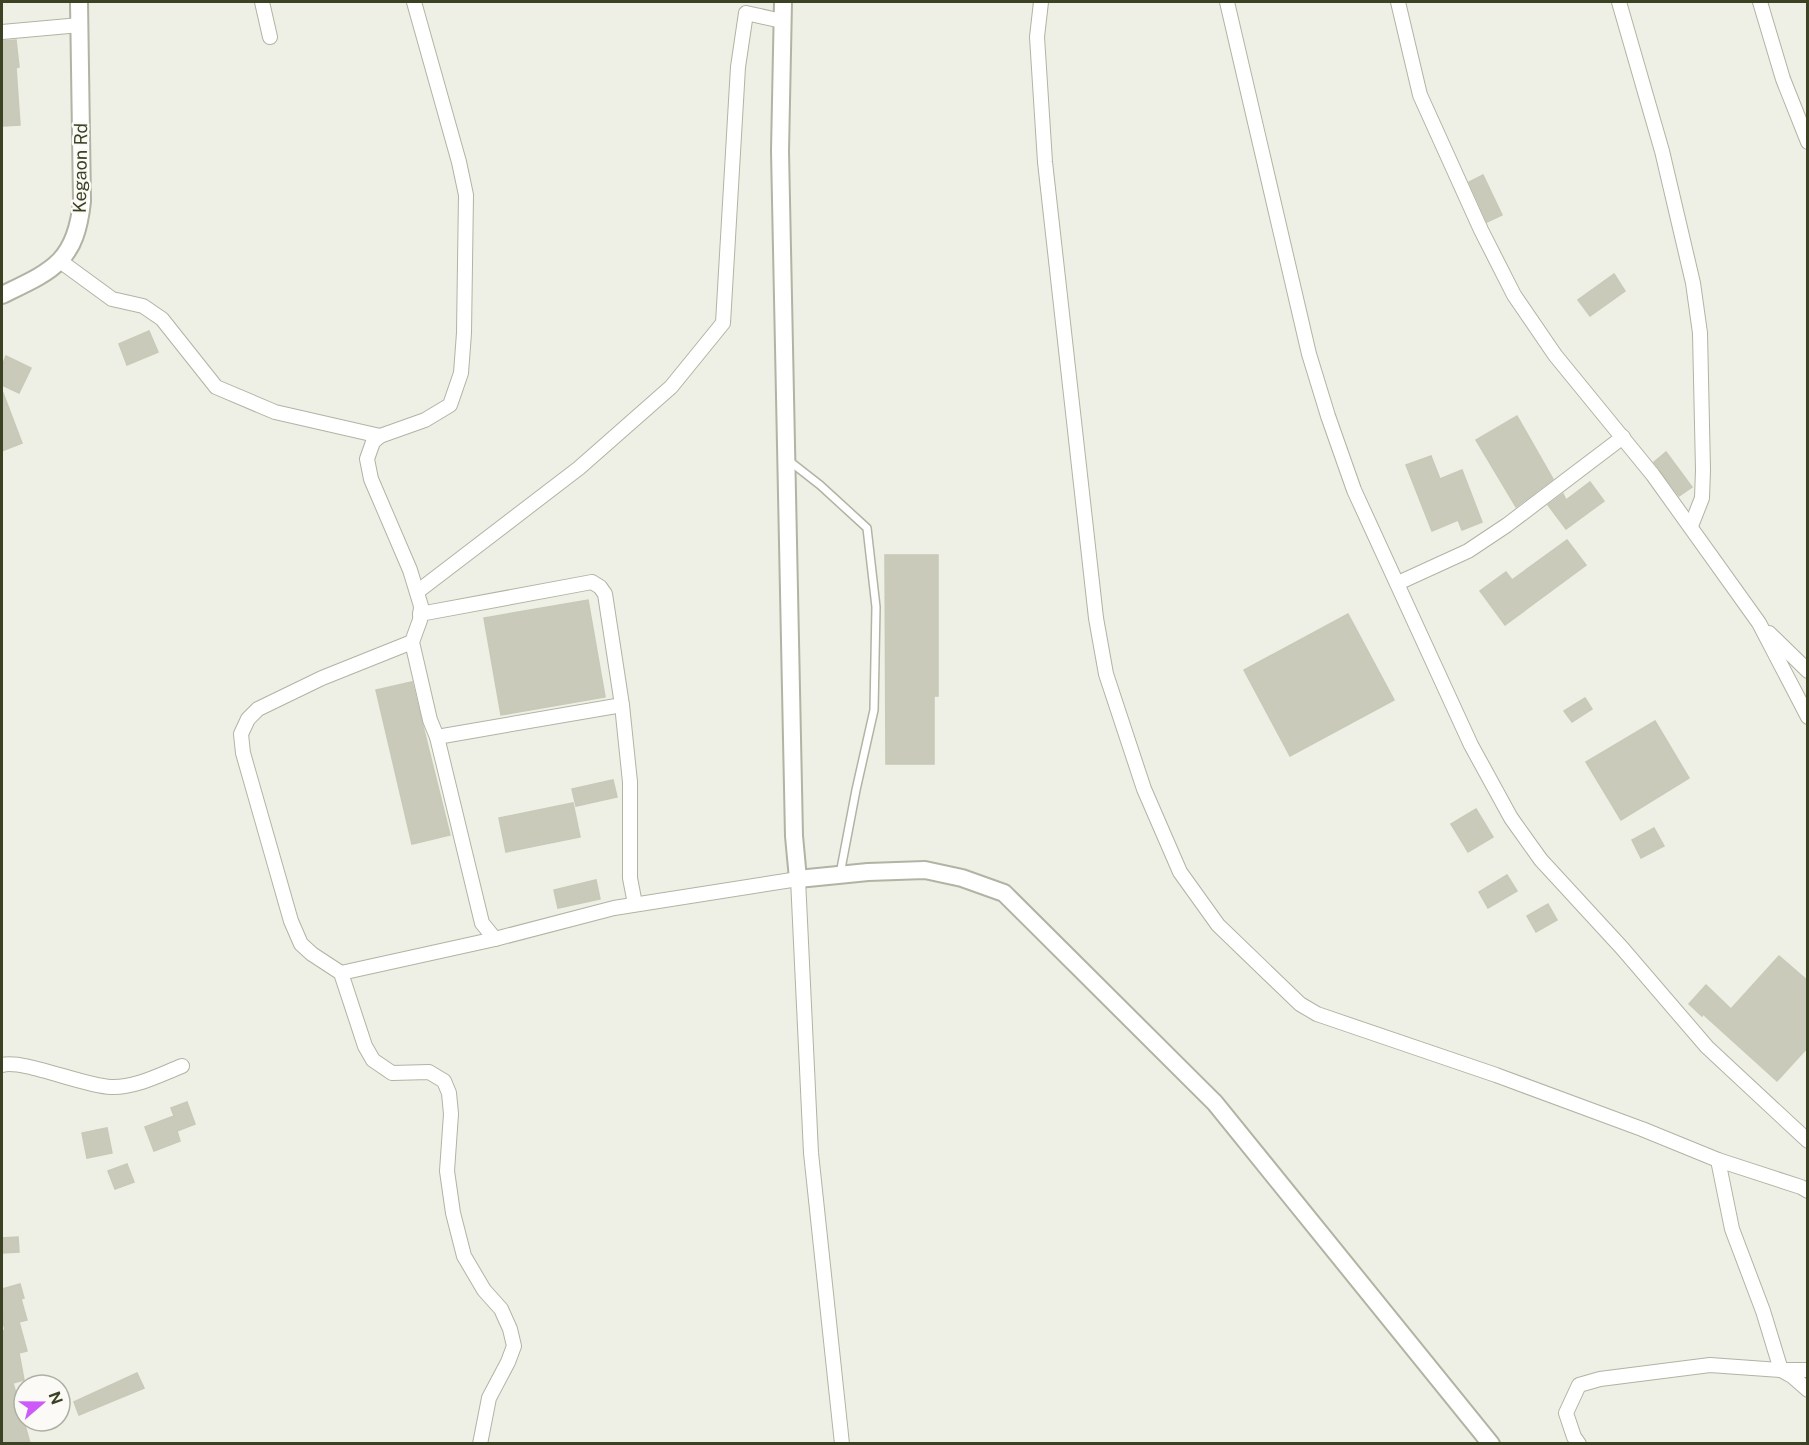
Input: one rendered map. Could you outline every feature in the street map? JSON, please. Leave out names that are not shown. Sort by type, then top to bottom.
[{"type":"street","name":"Kegaon Rd","points":[[2,295],[44,275],[60,261],[73,243],[79,226],[82,201],[79,2]]},
{"type":"street","points":[[262,2],[270,38]]},
{"type":"street","points":[[414,2],[459,162],[466,195],[464,333],[461,373],[450,405],[426,420],[380,436],[373,442],[367,459],[371,478],[404,553],[421,606],[412,642],[482,923],[495,939]]},
{"type":"street","points":[[783,2],[780,151],[795,836],[811,1153],[842,1443]]},
{"type":"street","points":[[1041,2],[1037,38],[1045,162],[1096,618],[1106,674],[1123,726],[1144,789],[1180,872],[1218,925],[1300,1004],[1317,1014],[1507,1079],[1718,1160],[1808,1191]]},
{"type":"street","points":[[1227,2],[1309,354],[1328,417],[1354,490],[1471,745],[1511,818],[1541,860],[1707,1047],[1808,1141]]},
{"type":"street","points":[[1398,2],[1420,95],[1476,219],[1514,295],[1555,355],[1623,436],[1760,623],[1808,717]]},
{"type":"street","points":[[1619,2],[1662,152],[1693,283],[1700,333],[1702,498],[1691,526]]},
{"type":"street","points":[[1760,2],[1783,79],[1808,142]]},
{"type":"street","points":[[417,592],[588,460],[671,387],[723,323],[738,67],[746,14],[782,21]]},
{"type":"street","points":[[2,32],[80,25]]},
{"type":"street","points":[[60,261],[112,298],[143,306],[162,319],[216,387],[275,412],[380,436]]},
{"type":"street","points":[[1398,583],[1468,551],[1507,525],[1623,436]]},
{"type":"street","points":[[420,614],[592,582],[600,587],[604,594],[622,705],[630,782],[630,878],[635,904]]},
{"type":"street","points":[[1760,623],[1808,671]]},
{"type":"street","points":[[412,642],[322,678],[258,710],[248,719],[241,734],[243,753],[291,921],[301,944],[341,973],[365,1046],[373,1060],[392,1073],[429,1072],[444,1081],[449,1093],[451,1114],[447,1171],[453,1213],[464,1256],[484,1290],[501,1309],[510,1329],[514,1346],[489,1398],[480,1443]]},
{"type":"street","points":[[436,737],[622,705]]},
{"type":"street","points":[[341,973],[495,939],[614,908],[798,879],[840,874],[926,870],[962,878],[1004,893],[1215,1103],[1491,1443]]},
{"type":"street","points":[[2,1065],[19,1065],[111,1087],[134,1084],[182,1066]]},
{"type":"street","points":[[1718,1160],[1732,1229],[1763,1311],[1781,1370],[1808,1390]]},
{"type":"street","points":[[1579,1443],[1574,1437],[1566,1413],[1580,1385],[1600,1379],[1710,1365],[1808,1370]]},
{"type":"lane","points":[[786,459],[820,484],[867,528],[876,608],[874,710],[840,874]]},
{"type":"building","points":[[16,40],[20,125],[2,126],[2,41]]},
{"type":"building","points":[[1483,175],[1502,215],[1487,222],[1469,182]]},
{"type":"building","points":[[1614,274],[1625,291],[1590,316],[1578,300]]},
{"type":"building","points":[[149,331],[158,352],[127,365],[119,344]]},
{"type":"building","points":[[6,356],[31,368],[19,393],[2,385],[2,366]]},
{"type":"building","points":[[2,394],[22,443],[2,451]]},
{"type":"building","points":[[1517,416],[1553,479],[1516,507],[1476,440]]},
{"type":"building","points":[[1666,452],[1692,487],[1679,496],[1654,462]]},
{"type":"building","points":[[1431,456],[1440,479],[1462,470],[1482,522],[1462,530],[1458,520],[1432,531],[1406,465]]},
{"type":"building","points":[[1590,482],[1604,501],[1566,529],[1548,505],[1563,494],[1566,500]]},
{"type":"building","points":[[1567,540],[1586,565],[1505,625],[1480,591],[1506,572],[1512,580]]},
{"type":"building","points":[[885,555],[938,555],[938,696],[934,696],[934,764],[886,764]]},
{"type":"building","points":[[588,600],[605,697],[501,715],[484,618]]},
{"type":"building","points":[[1348,614],[1394,700],[1290,756],[1244,670]]},
{"type":"building","points":[[412,682],[450,835],[412,844],[376,690]]},
{"type":"building","points":[[1585,698],[1592,709],[1572,722],[1564,711]]},
{"type":"building","points":[[1655,721],[1689,778],[1621,820],[1586,762]]},
{"type":"building","points":[[613,780],[617,797],[576,806],[572,789]]},
{"type":"building","points":[[573,803],[580,837],[506,852],[499,818]]},
{"type":"building","points":[[1476,809],[1493,837],[1468,852],[1451,824]]},
{"type":"building","points":[[1654,828],[1664,846],[1641,858],[1632,840]]},
{"type":"building","points":[[1507,875],[1517,891],[1488,908],[1479,892]]},
{"type":"building","points":[[596,880],[600,899],[558,908],[554,890]]},
{"type":"building","points":[[1548,904],[1557,920],[1536,932],[1527,916]]},
{"type":"building","points":[[1779,956],[1808,981],[1808,1047],[1777,1081],[1689,1004],[1706,985],[1731,1009]]},
{"type":"building","points":[[187,1102],[195,1124],[177,1131],[180,1141],[154,1151],[145,1127],[174,1116],[171,1108]]},
{"type":"building","points":[[107,1128],[112,1153],[87,1158],[82,1133]]},
{"type":"building","points":[[127,1164],[134,1182],[115,1189],[108,1171]]},
{"type":"building","points":[[18,1237],[19,1252],[2,1253],[2,1238]]},
{"type":"building","points":[[20,1284],[24,1298],[21,1299],[27,1320],[19,1322],[27,1351],[19,1353],[23,1373],[12,1373],[12,1433],[27,1433],[30,1443],[2,1443],[2,1331],[5,1330],[2,1317],[2,1289]]},
{"type":"building","points":[[137,1373],[144,1388],[79,1415],[74,1402]]}]
